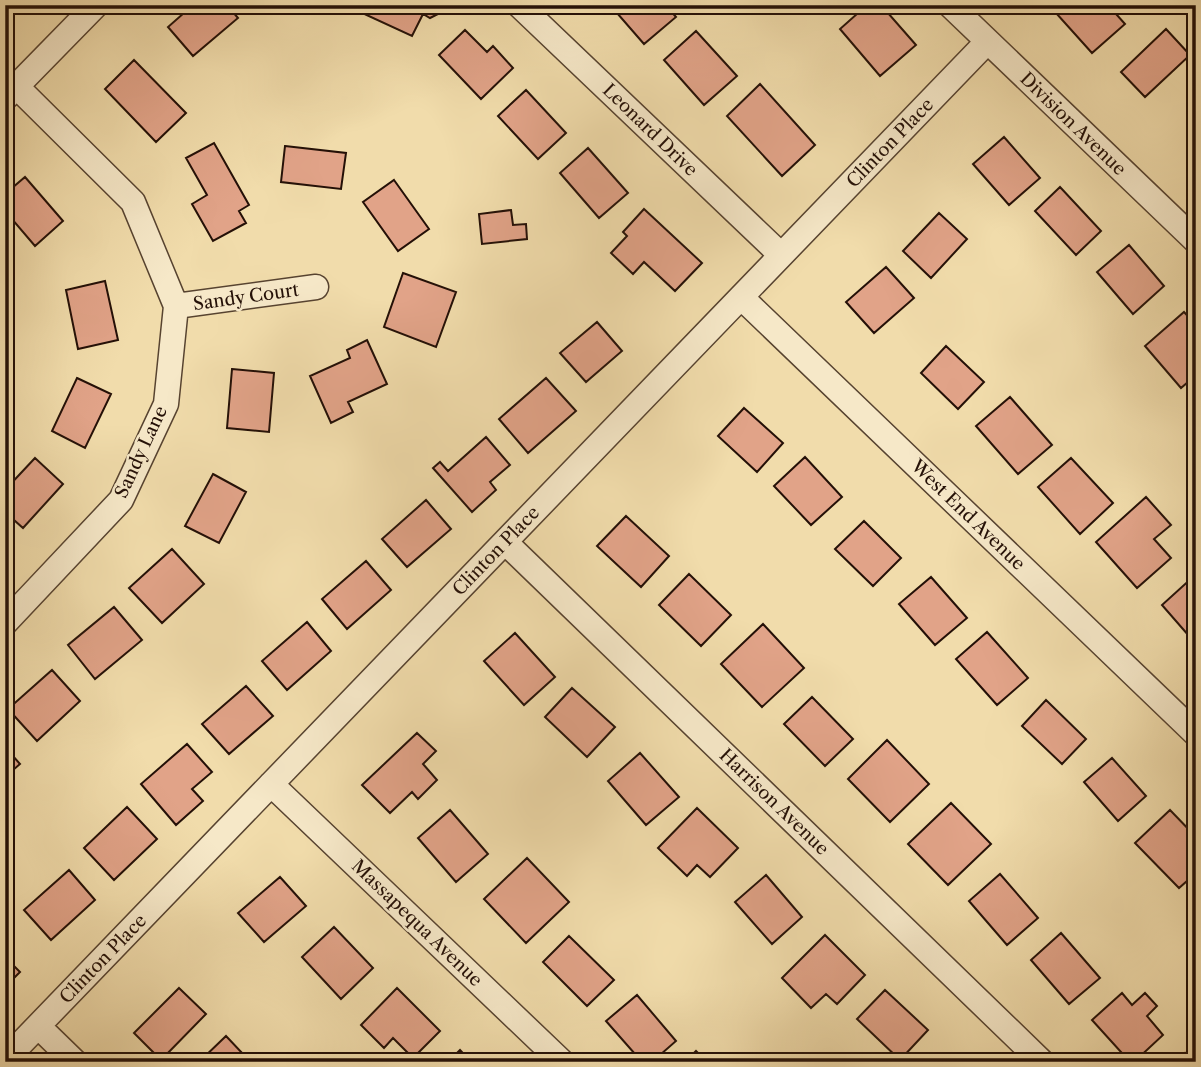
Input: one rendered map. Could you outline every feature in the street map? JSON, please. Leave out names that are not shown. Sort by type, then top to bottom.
[{"type":"street","points":[[10,92],[96,5]]},
{"type":"street","name":"Leonard Drive","points":[[519,5],[781,255]]},
{"type":"street","name":"Division Avenue","points":[[950,5],[1196,241]]},
{"type":"street","name":"Clinton Place","points":[[5,1060],[987,42]]},
{"type":"street","name":"Sandy Lane","points":[[5,623],[121,500],[166,404],[176,306],[133,202],[10,92]]},
{"type":"street","name":"Sandy Court","points":[[176,306],[316,287]]},
{"type":"street","name":"West End Avenue","points":[[741,297],[1196,734]]},
{"type":"street","name":"Harrison Avenue","points":[[505,542],[1042,1062]]},
{"type":"street","name":"Massapequa Avenue","points":[[271,784],[562,1062]]},
{"type":"street","points":[[38,1026],[75,1062]]},
{"type":"building","points":[[193,5],[227,5],[238,18],[193,56],[168,27]]},
{"type":"building","points":[[277,5],[322,5],[277,9]]},
{"type":"building","points":[[363,5],[441,6],[438,14],[430,18],[423,14],[412,36],[360,12]]},
{"type":"building","points":[[610,5],[666,5],[676,17],[644,44]]},
{"type":"building","points":[[867,5],[881,5],[916,45],[880,76],[840,29]]},
{"type":"building","points":[[1064,5],[1108,5],[1125,24],[1092,53],[1056,13]]},
{"type":"building","points":[[1166,29],[1190,55],[1145,97],[1121,72]]},
{"type":"building","points":[[465,30],[487,52],[493,46],[513,68],[481,99],[439,55]]},
{"type":"building","points":[[696,31],[737,76],[704,105],[664,60]]},
{"type":"building","points":[[134,60],[186,113],[156,142],[105,89]]},
{"type":"building","points":[[760,84],[815,145],[782,176],[727,116]]},
{"type":"building","points":[[526,90],[566,133],[538,159],[498,116]]},
{"type":"building","points":[[1004,137],[1040,178],[1009,205],[973,164]]},
{"type":"building","points":[[214,143],[249,205],[239,211],[246,223],[213,241],[192,204],[207,195],[186,158]]},
{"type":"building","points":[[285,146],[346,153],[341,189],[281,182]]},
{"type":"building","points":[[588,148],[628,193],[599,218],[560,173]]},
{"type":"building","points":[[25,177],[63,221],[35,246],[5,211],[5,194]]},
{"type":"building","points":[[394,180],[429,229],[398,251],[363,202]]},
{"type":"building","points":[[1060,187],[1101,231],[1076,255],[1035,211]]},
{"type":"building","points":[[644,209],[702,263],[675,291],[644,262],[633,274],[611,253],[627,236],[623,232]]},
{"type":"building","points":[[511,210],[513,225],[526,224],[527,239],[482,244],[479,214]]},
{"type":"building","points":[[939,213],[967,239],[931,278],[903,251]]},
{"type":"building","points":[[1129,245],[1164,286],[1133,314],[1097,272]]},
{"type":"building","points":[[886,267],[914,298],[874,333],[846,302]]},
{"type":"building","points":[[403,273],[456,292],[436,347],[384,327]]},
{"type":"building","points":[[105,281],[118,340],[78,349],[66,290]]},
{"type":"building","points":[[1184,312],[1196,325],[1196,375],[1181,388],[1145,346]]},
{"type":"building","points":[[597,322],[622,351],[586,382],[560,353]]},
{"type":"building","points":[[367,340],[387,384],[348,402],[353,412],[331,423],[310,376],[350,358],[347,350]]},
{"type":"building","points":[[946,346],[984,382],[958,409],[921,373]]},
{"type":"building","points":[[232,369],[274,373],[269,432],[227,428]]},
{"type":"building","points":[[77,378],[111,394],[85,448],[52,431]]},
{"type":"building","points":[[546,378],[576,411],[528,453],[499,419]]},
{"type":"building","points":[[1010,397],[1052,445],[1018,474],[976,426]]},
{"type":"building","points":[[744,408],[783,443],[757,472],[718,436]]},
{"type":"building","points":[[486,437],[510,465],[490,482],[496,490],[472,512],[433,468],[440,462],[448,471]]},
{"type":"building","points":[[805,457],[842,497],[811,525],[774,486]]},
{"type":"building","points":[[35,458],[63,484],[23,528],[5,512],[5,490]]},
{"type":"building","points":[[1071,458],[1113,503],[1080,534],[1038,487]]},
{"type":"building","points":[[213,474],[246,492],[219,543],[185,526]]},
{"type":"building","points":[[1146,497],[1171,525],[1154,539],[1171,558],[1137,588],[1096,542]]},
{"type":"building","points":[[426,500],[451,529],[407,567],[382,539]]},
{"type":"building","points":[[626,516],[669,556],[641,587],[597,546]]},
{"type":"building","points":[[864,521],[901,558],[873,586],[835,549]]},
{"type":"building","points":[[172,549],[204,584],[162,623],[129,588]]},
{"type":"building","points":[[366,561],[391,590],[347,629],[322,599]]},
{"type":"building","points":[[689,574],[731,615],[701,646],[659,605]]},
{"type":"building","points":[[1194,576],[1196,579],[1196,644],[1162,605]]},
{"type":"building","points":[[931,577],[967,618],[935,645],[899,604]]},
{"type":"building","points":[[114,607],[142,640],[95,679],[68,645]]},
{"type":"building","points":[[307,622],[331,651],[287,690],[262,661]]},
{"type":"building","points":[[763,624],[804,668],[762,707],[721,664]]},
{"type":"building","points":[[987,632],[1028,678],[997,705],[956,659]]},
{"type":"building","points":[[515,633],[555,677],[524,705],[484,661]]},
{"type":"building","points":[[52,670],[80,701],[37,741],[8,709]]},
{"type":"building","points":[[246,686],[273,716],[229,754],[202,724]]},
{"type":"building","points":[[572,688],[615,727],[587,757],[545,717]]},
{"type":"building","points":[[812,697],[853,739],[825,766],[784,724]]},
{"type":"building","points":[[1046,700],[1086,739],[1062,764],[1022,726]]},
{"type":"building","points":[[417,733],[436,751],[423,764],[437,780],[418,799],[412,792],[390,813],[362,785]]},
{"type":"building","points":[[887,740],[929,784],[890,822],[848,779]]},
{"type":"building","points":[[187,744],[212,772],[192,789],[203,801],[176,825],[141,784]]},
{"type":"building","points":[[5,747],[20,764],[5,777]]},
{"type":"building","points":[[640,753],[679,797],[646,825],[608,781]]},
{"type":"building","points":[[1112,758],[1146,796],[1118,821],[1084,782]]},
{"type":"building","points":[[951,803],[991,844],[948,885],[908,844]]},
{"type":"building","points":[[127,807],[157,839],[114,880],[84,848]]},
{"type":"building","points":[[697,808],[738,848],[710,877],[697,865],[687,876],[658,848]]},
{"type":"building","points":[[450,810],[488,854],[456,882],[418,838]]},
{"type":"building","points":[[1170,810],[1196,837],[1196,873],[1179,888],[1135,843]]},
{"type":"building","points":[[527,858],[569,902],[526,943],[484,899]]},
{"type":"building","points":[[69,870],[95,900],[51,940],[24,910]]},
{"type":"building","points":[[1000,874],[1038,918],[1007,945],[969,901]]},
{"type":"building","points":[[766,875],[802,917],[772,944],[735,902]]},
{"type":"building","points":[[280,877],[306,906],[264,942],[238,913]]},
{"type":"building","points":[[334,927],[373,968],[341,999],[302,957]]},
{"type":"building","points":[[1061,933],[1100,978],[1069,1004],[1031,960]]},
{"type":"building","points":[[825,935],[865,975],[837,1004],[826,994],[811,1008],[782,978]]},
{"type":"building","points":[[569,936],[614,980],[587,1006],[543,962]]},
{"type":"building","points":[[5,957],[20,972],[5,987]]},
{"type":"building","points":[[179,988],[206,1014],[161,1060],[134,1033]]},
{"type":"building","points":[[397,988],[440,1031],[413,1058],[393,1038],[384,1048],[361,1025]]},
{"type":"building","points":[[885,990],[928,1030],[900,1060],[857,1019]]},
{"type":"building","points":[[1122,993],[1132,1005],[1145,993],[1157,1006],[1147,1016],[1163,1035],[1134,1062],[1130,1062],[1092,1020]]},
{"type":"building","points":[[637,995],[676,1041],[652,1062],[642,1062],[606,1021]]},
{"type":"building","points":[[226,1036],[244,1055],[238,1062],[199,1062]]},
{"type":"building","points":[[460,1050],[471,1062],[448,1062]]},
{"type":"building","points":[[696,1051],[707,1062],[685,1062]]},
{"type":"building","points":[[1185,1053],[1193,1062],[1175,1062]]}]
